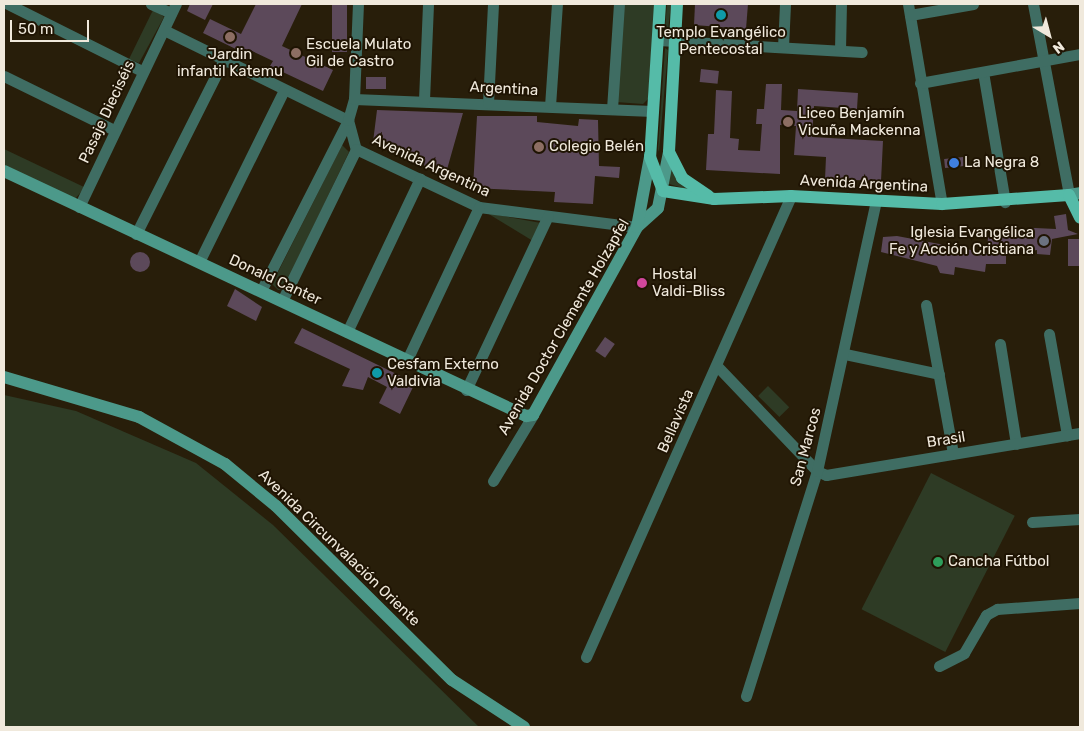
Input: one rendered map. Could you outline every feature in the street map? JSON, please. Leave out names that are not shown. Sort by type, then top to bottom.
[{"type":"main road","points":[[660,4],[650,157],[663,191],[714,199]]},
{"type":"main road","name":"Avenida Doctor Clemente Holzapfel","points":[[669,152],[677,4]]},
{"type":"main road","points":[[669,152],[682,178],[714,199]]},
{"type":"main road","points":[[1075,194],[1080,218]]},
{"type":"main road","name":"Avenida Argentina","points":[[714,199],[791,196],[942,204],[1005,202],[1075,194]]},
{"type":"street","points":[[5,4],[142,72]]},
{"type":"street","points":[[151,4],[173,9]]},
{"type":"street","points":[[261,291],[348,120],[354,99],[358,4]]},
{"type":"street","points":[[424,100],[428,4]]},
{"type":"street","points":[[488,103],[493,4]]},
{"type":"street","points":[[550,106],[557,4]]},
{"type":"street","points":[[612,109],[619,4]]},
{"type":"street","points":[[783,47],[786,4]]},
{"type":"street","points":[[840,50],[841,4]]},
{"type":"street","points":[[942,204],[920,83],[909,9],[973,4]]},
{"type":"street","points":[[1033,4],[1075,194]]},
{"type":"street","name":"Pasaje Dieciséis","points":[[79,207],[173,9]]},
{"type":"street","points":[[164,30],[348,120]]},
{"type":"street","points":[[658,40],[862,52]]},
{"type":"street","points":[[920,83],[1080,54]]},
{"type":"street","points":[[136,234],[224,59]]},
{"type":"street","points":[[983,72],[1005,202]]},
{"type":"street","points":[[4,76],[114,130]]},
{"type":"street","points":[[199,262],[284,90]]},
{"type":"street","name":"Argentina","points":[[354,99],[424,100],[653,111]]},
{"type":"street","name":"Avenida Argentina","points":[[348,120],[356,149],[480,207],[637,227]]},
{"type":"street","points":[[282,301],[356,149]]},
{"type":"street","name":"Avenida Doctor Clemente Holzapfel","points":[[493,481],[533,415],[637,227],[658,208],[663,191],[669,152]]},
{"type":"street","points":[[637,227],[650,157]]},
{"type":"street","name":"Donald Canter","points":[[4,171],[261,291],[466,390],[526,416],[533,415]]},
{"type":"street","points":[[347,332],[420,178]]},
{"type":"street","name":"Bellavista","points":[[586,657],[791,196]]},
{"type":"street","name":"San Marcos","points":[[746,696],[816,471],[845,354],[876,200]]},
{"type":"street","points":[[406,362],[480,207]]},
{"type":"street","points":[[466,390],[548,216]]},
{"type":"street","points":[[926,306],[953,454]]},
{"type":"street","points":[[1049,334],[1067,435]]},
{"type":"street","points":[[1000,344],[1016,444]]},
{"type":"street","points":[[845,354],[939,374]]},
{"type":"street","points":[[717,366],[816,471]]},
{"type":"street","name":"Avenida Circunvalación Oriente","points":[[4,377],[132,414],[225,464],[276,506],[452,680],[524,727]]},
{"type":"street","name":"Brasil","points":[[816,471],[826,475],[1080,433]]},
{"type":"street","points":[[1032,522],[1080,519]]},
{"type":"street","points":[[940,666],[964,653],[986,615],[996,609],[1080,603]]},
{"type":"green space","points":[[622,4],[655,4],[648,99],[643,104],[616,102]]},
{"type":"green space","points":[[667,4],[671,4],[668,31],[665,29]]},
{"type":"green space","points":[[154,8],[164,17],[139,63],[129,59]]},
{"type":"green space","points":[[665,48],[668,50],[659,152],[658,149]]},
{"type":"green space","points":[[342,145],[349,152],[283,290],[278,290],[272,284]]},
{"type":"green space","points":[[4,149],[84,187],[75,199],[4,165]]},
{"type":"green space","points":[[670,168],[677,180],[689,190],[666,183]]},
{"type":"green space","points":[[487,213],[541,223],[533,241]]},
{"type":"green space","points":[[768,386],[789,407],[779,417],[758,396]]},
{"type":"green space","points":[[4,395],[76,411],[196,463],[273,525],[479,727],[4,727]]},
{"type":"green space","name":"Cancha Fútbol","points":[[931,473],[1015,516],[945,652],[862,609]]},
{"type":"building","points":[[190,4],[213,4],[205,20],[187,11]]},
{"type":"building","points":[[256,4],[302,4],[282,46],[333,70],[323,91],[270,66],[273,61],[250,50],[248,55],[203,33],[210,19],[241,34]]},
{"type":"building","points":[[332,4],[347,4],[347,52],[332,52]]},
{"type":"building","name":"Templo Evangélico Pentecostal","points":[[695,4],[748,4],[746,29],[694,25]]},
{"type":"building","points":[[701,69],[719,71],[718,84],[700,82]]},
{"type":"building","points":[[366,77],[386,77],[386,89],[366,89]]},
{"type":"building","points":[[766,84],[782,84],[781,110],[797,111],[798,89],[858,93],[857,109],[814,106],[812,137],[883,141],[881,181],[825,179],[826,157],[794,155],[796,126],[780,125],[780,174],[706,170],[708,134],[714,134],[716,90],[732,91],[730,138],[739,139],[738,150],[760,151],[762,124],[756,124],[757,109],[764,109]]},
{"type":"building","points":[[377,110],[463,113],[446,173],[424,167],[425,157],[395,153],[373,142]]},
{"type":"building","name":"Colegio Belén","points":[[477,116],[537,116],[537,122],[578,126],[579,119],[598,120],[599,166],[620,167],[619,178],[595,176],[593,204],[554,202],[555,192],[473,188]]},
{"type":"building","name":"La Negra 8","points":[[963,157],[964,166],[945,168],[944,159]]},
{"type":"building","points":[[1066,214],[1068,230],[1078,234],[1052,239],[1050,255],[1037,254],[1037,250],[1006,255],[1006,264],[986,264],[985,272],[955,267],[954,275],[940,273],[937,266],[881,252],[883,237],[897,236],[987,253],[988,237],[1035,228],[1056,229],[1054,216]]},
{"type":"building","points":[[1068,239],[1080,239],[1080,266],[1068,266]]},
{"type":"building","points":[[140,252],[147,255],[150,262],[147,269],[140,272],[133,269],[130,262],[133,255]]},
{"type":"building","points":[[235,289],[262,307],[256,321],[227,306]]},
{"type":"building","name":"Cesfam Externo Valdivia","points":[[302,328],[415,383],[400,414],[379,403],[387,387],[368,377],[363,390],[342,386],[350,369],[294,343]]},
{"type":"building","points":[[605,337],[615,344],[605,358],[595,351]]},
{"type":"place","name":"Templo Evangélico Pentecostal","points":[[721,15]]},
{"type":"place","name":"Jardin infantil Katemu","points":[[230,37]]},
{"type":"place","name":"Escuela Mulato Gil de Castro","points":[[296,53]]},
{"type":"place","name":"Liceo Benjamín Vicuña Mackenna","points":[[788,122]]},
{"type":"place","name":"Colegio Belén","points":[[539,147]]},
{"type":"place","name":"La Negra 8","points":[[954,163]]},
{"type":"place","name":"Iglesia Evangélica Fe y Acción Cristiana","points":[[1044,241]]},
{"type":"place","name":"Hostal Valdi-Bliss","points":[[642,283]]},
{"type":"place","name":"Cesfam Externo Valdivia","points":[[377,373]]},
{"type":"place","name":"Cancha Fútbol","points":[[938,562]]}]
